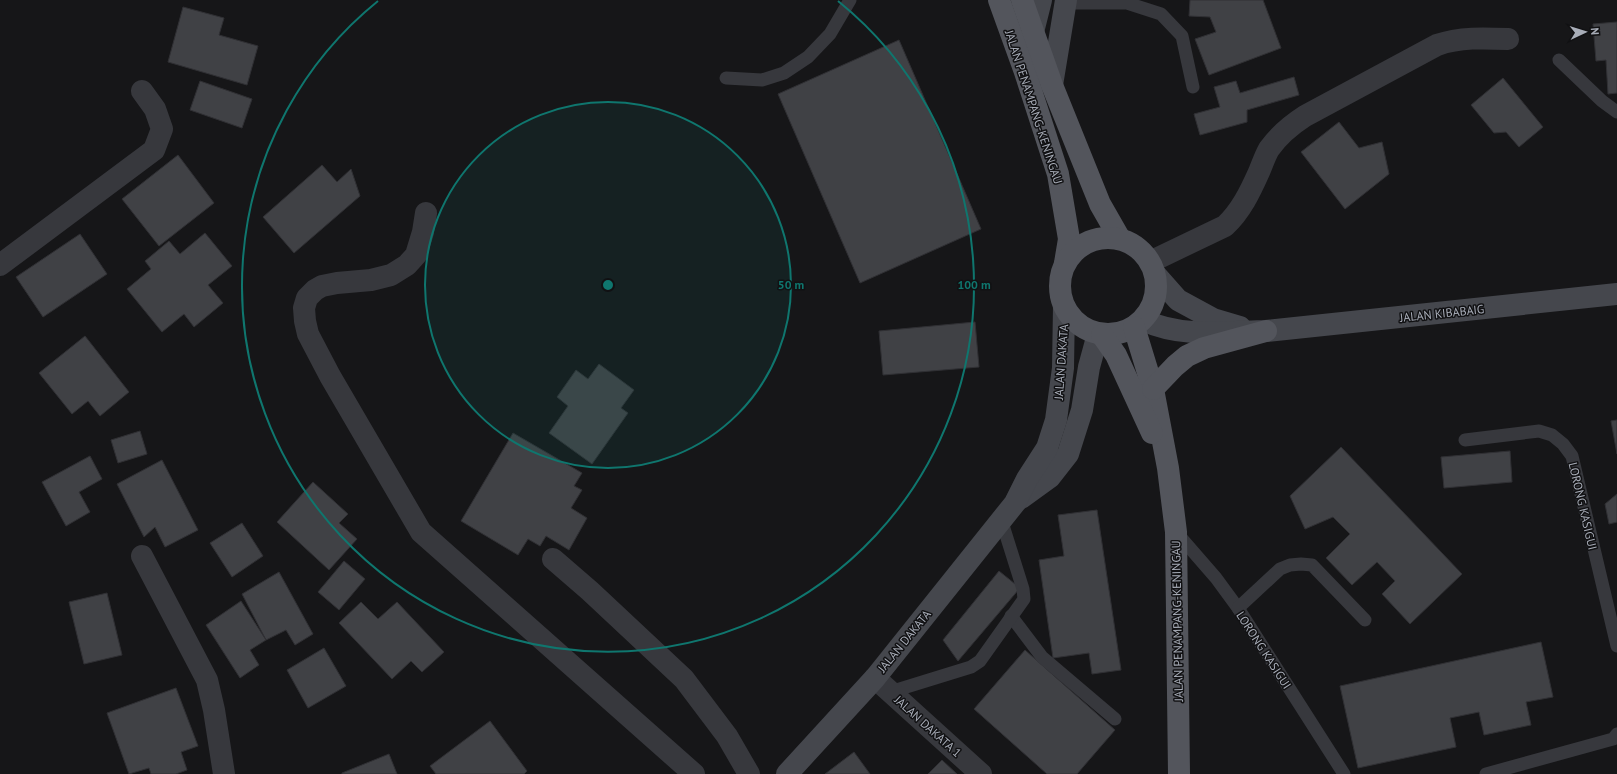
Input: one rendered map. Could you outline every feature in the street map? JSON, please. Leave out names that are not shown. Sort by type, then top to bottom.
[{"type":"main road","name":"JALAN PENAMPANG-KENINGAU","points":[[999,0],[1025,72],[1058,174],[1069,239],[1065,263]]},
{"type":"main road","name":"JALAN PENAMPANG-KENINGAU","points":[[1022,0],[1052,85],[1100,204],[1120,239]]},
{"type":"main road","points":[[1025,72],[1033,32]]},
{"type":"main road","points":[[1104,237],[1120,239],[1132,244],[1142,251],[1152,268],[1156,286],[1155,298],[1150,310],[1138,323],[1124,332],[1113,335],[1100,334],[1084,328],[1072,319],[1064,306],[1059,292],[1060,277],[1065,263],[1075,250],[1088,241],[1104,237]]},
{"type":"main road","name":"JALAN PENAMPANG-KENINGAU","points":[[1138,323],[1168,468],[1176,532],[1179,774]]},
{"type":"main road","points":[[1153,390],[1175,366],[1188,356],[1204,348],[1266,331]]},
{"type":"main road","name":"JALAN PENAMPANG-KENINGAU","points":[[1100,334],[1116,355],[1168,468]]},
{"type":"street","points":[[1033,32],[1041,0]]},
{"type":"street","points":[[1052,85],[1065,2]]},
{"type":"street","points":[[1152,268],[1225,226],[1235,217],[1244,202],[1268,151],[1279,136],[1291,125],[1437,45],[1451,40],[1480,38],[1508,39]]},
{"type":"street","points":[[0,265],[154,150],[162,129],[155,109],[142,91]]},
{"type":"street","points":[[426,213],[423,232],[416,255],[407,265],[391,275],[371,280],[322,286],[314,290],[306,298],[304,321],[308,334],[330,376],[422,532],[694,774]]},
{"type":"street","name":"JALAN KIBABAIG","points":[[1152,268],[1178,300],[1196,310],[1213,319],[1234,326],[1266,331]]},
{"type":"street","name":"JALAN KIBABAIG","points":[[1138,323],[1180,331],[1211,333],[1266,331],[1617,294]]},
{"type":"street","name":"JALAN DAKATA","points":[[787,774],[882,685],[1001,520],[1015,503],[1027,479],[1047,448],[1056,420],[1062,368],[1064,306]]},
{"type":"street","name":"JALAN DAKATA","points":[[1015,503],[1050,477],[1068,454],[1082,410],[1089,367],[1100,334]]},
{"type":"street","points":[[1062,368],[1089,367]]},
{"type":"street","points":[[142,556],[207,680],[214,710],[224,774]]},
{"type":"street","points":[[553,558],[684,679],[726,736],[749,774]]},
{"type":"street","name":"JALAN DAKATA 1","points":[[882,685],[980,774]]},
{"type":"lane","points":[[726,78],[762,80],[784,72],[808,57],[830,34],[850,0]]},
{"type":"lane","points":[[1065,2],[1127,3],[1161,14],[1182,36],[1193,87]]},
{"type":"lane","points":[[1559,60],[1602,101],[1617,112]]},
{"type":"lane","name":"LORONG KASIGUI","points":[[1465,440],[1540,432],[1552,435],[1564,444],[1572,456],[1617,646]]},
{"type":"lane","points":[[882,685],[971,667],[980,661],[1024,599],[1023,589],[1001,520]]},
{"type":"lane","name":"LORONG KASIGUI","points":[[1176,532],[1216,578],[1238,608],[1344,774]]},
{"type":"lane","points":[[1238,608],[1280,569],[1300,564],[1312,565],[1365,620]]},
{"type":"lane","points":[[1011,616],[1042,657],[1115,719]]},
{"type":"lane","points":[[1486,774],[1612,739],[1617,734]]},
{"type":"building","points":[[1190,0],[1263,0],[1281,48],[1209,75],[1195,39],[1216,32],[1210,17],[1189,16]]},
{"type":"building","points":[[183,7],[224,18],[219,35],[258,46],[247,85],[168,62]]},
{"type":"building","points":[[1617,22],[1617,93],[1608,94],[1606,60],[1596,61],[1593,24]]},
{"type":"building","points":[[899,40],[981,229],[860,283],[778,94]]},
{"type":"building","points":[[1294,77],[1299,95],[1247,110],[1247,122],[1200,135],[1194,114],[1220,107],[1214,87],[1236,81],[1240,93]]},
{"type":"building","points":[[1503,78],[1543,127],[1519,147],[1506,132],[1494,133],[1471,105]]},
{"type":"building","points":[[200,81],[252,99],[242,128],[190,110]]},
{"type":"building","points":[[1339,122],[1359,148],[1382,142],[1389,174],[1345,209],[1301,152]]},
{"type":"building","points":[[178,155],[214,203],[159,246],[122,199]]},
{"type":"building","points":[[322,165],[337,182],[351,169],[360,196],[294,253],[263,217]]},
{"type":"building","points":[[205,233],[232,266],[208,285],[223,303],[194,327],[184,314],[162,332],[127,289],[151,269],[145,261],[169,241],[180,254]]},
{"type":"building","points":[[80,234],[107,274],[43,317],[16,277]]},
{"type":"building","points":[[975,322],[979,367],[883,375],[879,331]]},
{"type":"building","points":[[85,336],[129,392],[100,416],[88,401],[72,414],[39,373]]},
{"type":"building","points":[[599,364],[634,390],[621,408],[628,413],[592,464],[549,433],[568,406],[557,397],[576,370],[588,379]]},
{"type":"building","points":[[1617,420],[1617,454],[1611,421]]},
{"type":"building","points":[[140,431],[147,454],[118,463],[111,440]]},
{"type":"building","points":[[513,433],[582,473],[574,486],[582,490],[571,508],[587,518],[569,550],[546,536],[540,546],[528,539],[518,555],[461,521]]},
{"type":"building","points":[[1341,447],[1462,574],[1410,624],[1382,594],[1395,581],[1377,562],[1352,585],[1326,558],[1350,534],[1333,517],[1305,529],[1290,496]]},
{"type":"building","points":[[1510,451],[1512,482],[1444,488],[1441,457]]},
{"type":"building","points":[[90,456],[102,479],[79,492],[90,512],[66,526],[42,482]]},
{"type":"building","points":[[162,460],[198,530],[165,547],[155,527],[144,537],[117,484]]},
{"type":"building","points":[[313,482],[348,514],[339,523],[357,539],[329,570],[277,522]]},
{"type":"building","points":[[1617,494],[1617,522],[1609,524],[1605,504]]},
{"type":"building","points":[[1097,510],[1121,670],[1092,674],[1089,653],[1053,658],[1039,560],[1064,556],[1058,515]]},
{"type":"building","points":[[242,523],[263,556],[232,577],[210,543]]},
{"type":"building","points":[[344,561],[365,579],[339,610],[318,592]]},
{"type":"building","points":[[999,571],[1020,588],[958,661],[943,640]]},
{"type":"building","points":[[279,572],[313,634],[295,645],[286,630],[266,640],[242,594]]},
{"type":"building","points":[[107,593],[122,655],[84,664],[69,602]]},
{"type":"building","points":[[241,601],[266,640],[250,650],[259,665],[240,678],[206,625]]},
{"type":"building","points":[[361,602],[378,619],[397,602],[444,652],[422,672],[411,661],[392,679],[339,623]]},
{"type":"building","points":[[1541,642],[1553,697],[1526,702],[1531,725],[1484,735],[1479,712],[1450,718],[1456,747],[1358,768],[1340,686]]},
{"type":"building","points":[[324,648],[346,686],[308,708],[287,670]]},
{"type":"building","points":[[1025,650],[1115,730],[1077,774],[1047,774],[974,709]]},
{"type":"building","points":[[176,688],[198,746],[181,752],[187,770],[176,774],[151,774],[149,768],[129,774],[107,713]]},
{"type":"building","points":[[490,721],[527,771],[524,774],[436,774],[430,766]]},
{"type":"building","points":[[854,752],[870,774],[825,774]]},
{"type":"building","points":[[389,754],[397,774],[342,774],[342,773]]},
{"type":"building","points":[[942,760],[957,774],[928,774]]}]
